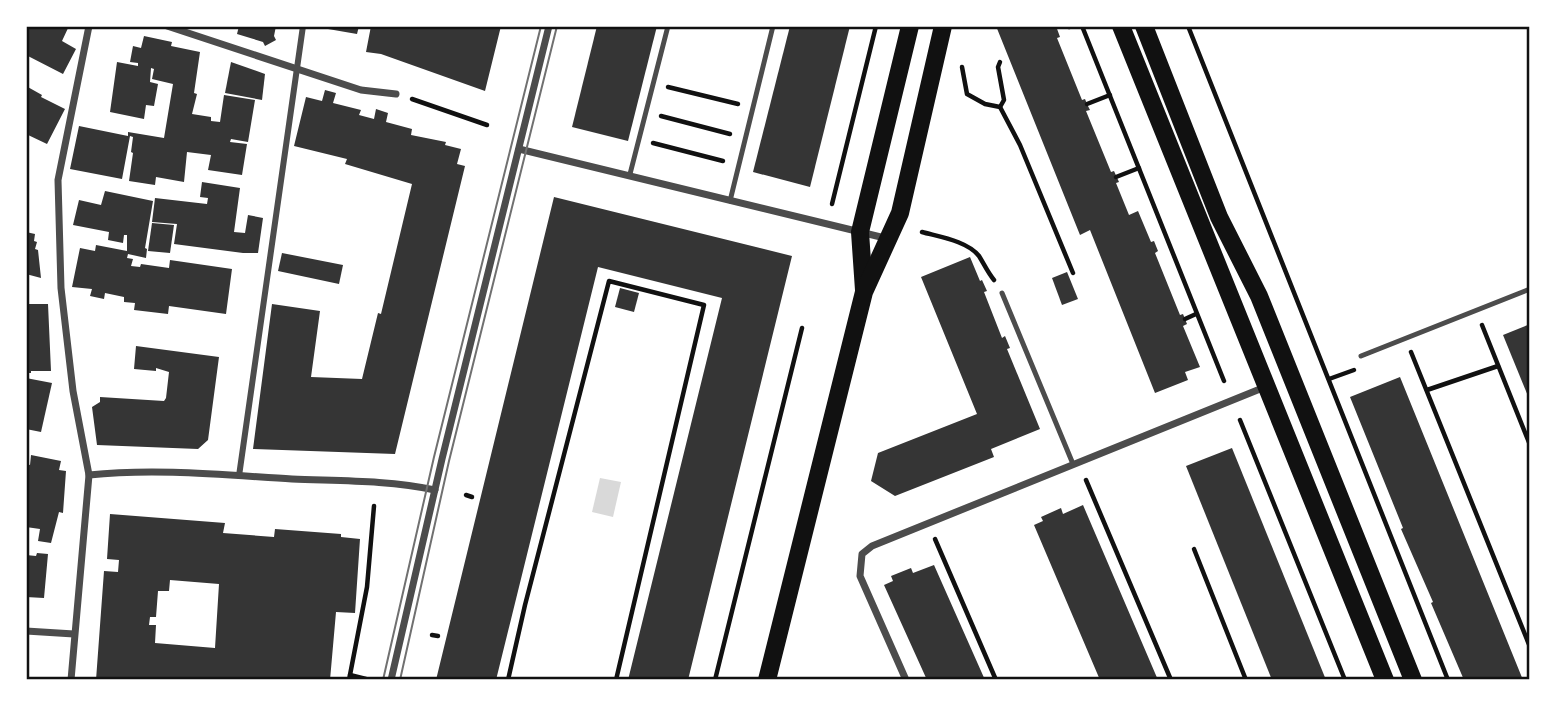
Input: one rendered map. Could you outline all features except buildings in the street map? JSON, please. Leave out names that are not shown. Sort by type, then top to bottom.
[{"type":"main road","points":[[864,292],[860,232],[910,26]]},
{"type":"main road","points":[[767,680],[864,292],[889,239],[905,195],[943,26]]},
{"type":"main road","points":[[1121,26],[1385,680]]},
{"type":"main road","points":[[1144,26],[1219,218],[1259,296],[1413,680]]},
{"type":"street","points":[[71,680],[89,475],[73,391],[61,288],[58,180],[89,26]]},
{"type":"street","points":[[167,26],[360,90],[396,94]]},
{"type":"street","points":[[239,476],[303,26]]},
{"type":"street","points":[[391,680],[549,26]]},
{"type":"street","points":[[519,149],[889,239]]},
{"type":"street","points":[[906,680],[860,576],[862,554],[872,546],[1265,386]]},
{"type":"street","points":[[89,475],[124,471],[239,476],[413,485],[435,491]]},
{"type":"street","points":[[26,631],[74,634]]},
{"type":"lane","points":[[630,174],[668,26]]},
{"type":"lane","points":[[730,201],[772,26]]},
{"type":"lane","points":[[1361,356],[1530,289]]},
{"type":"lane","points":[[1002,293],[1073,464]]},
{"type":"path","points":[[832,204],[876,26]]},
{"type":"path","points":[[1082,26],[1224,381]]},
{"type":"path","points":[[1188,26],[1448,680]]},
{"type":"path","points":[[1000,62],[998,66],[1004,100],[1000,107]]},
{"type":"path","points":[[962,67],[967,94],[985,104],[1000,107]]},
{"type":"path","points":[[653,84],[753,108]]},
{"type":"path","points":[[1087,104],[1110,95]]},
{"type":"path","points":[[433,107],[487,125]]},
{"type":"path","points":[[1000,107],[1020,145],[1073,273]]},
{"type":"path","points":[[646,112],[746,139]]},
{"type":"path","points":[[639,140],[739,165]]},
{"type":"path","points":[[1116,177],[1139,168]]},
{"type":"path","points":[[922,232],[951,240],[972,250],[1002,293]]},
{"type":"path","points":[[508,680],[609,281],[704,305],[616,680]]},
{"type":"path","points":[[1476,309],[1530,445]]},
{"type":"path","points":[[1185,319],[1196,314]]},
{"type":"path","points":[[715,680],[802,328]]},
{"type":"path","points":[[1405,338],[1530,647]]},
{"type":"path","points":[[1427,390],[1498,366]]},
{"type":"path","points":[[1240,420],[1345,680]]},
{"type":"path","points":[[1086,480],[1171,680]]},
{"type":"path","points":[[366,679],[349,677],[367,587],[374,506]]},
{"type":"path","points":[[935,539],[996,680]]},
{"type":"path","points":[[1194,548],[1246,680]]},
{"type":"shaded area","points":[[600,478],[621,482],[613,517],[592,512]]},
{"type":"tram line","points":[[383,680],[434,457],[541,26]]},
{"type":"tram line","points":[[400,680],[449,461],[557,26]]}]
